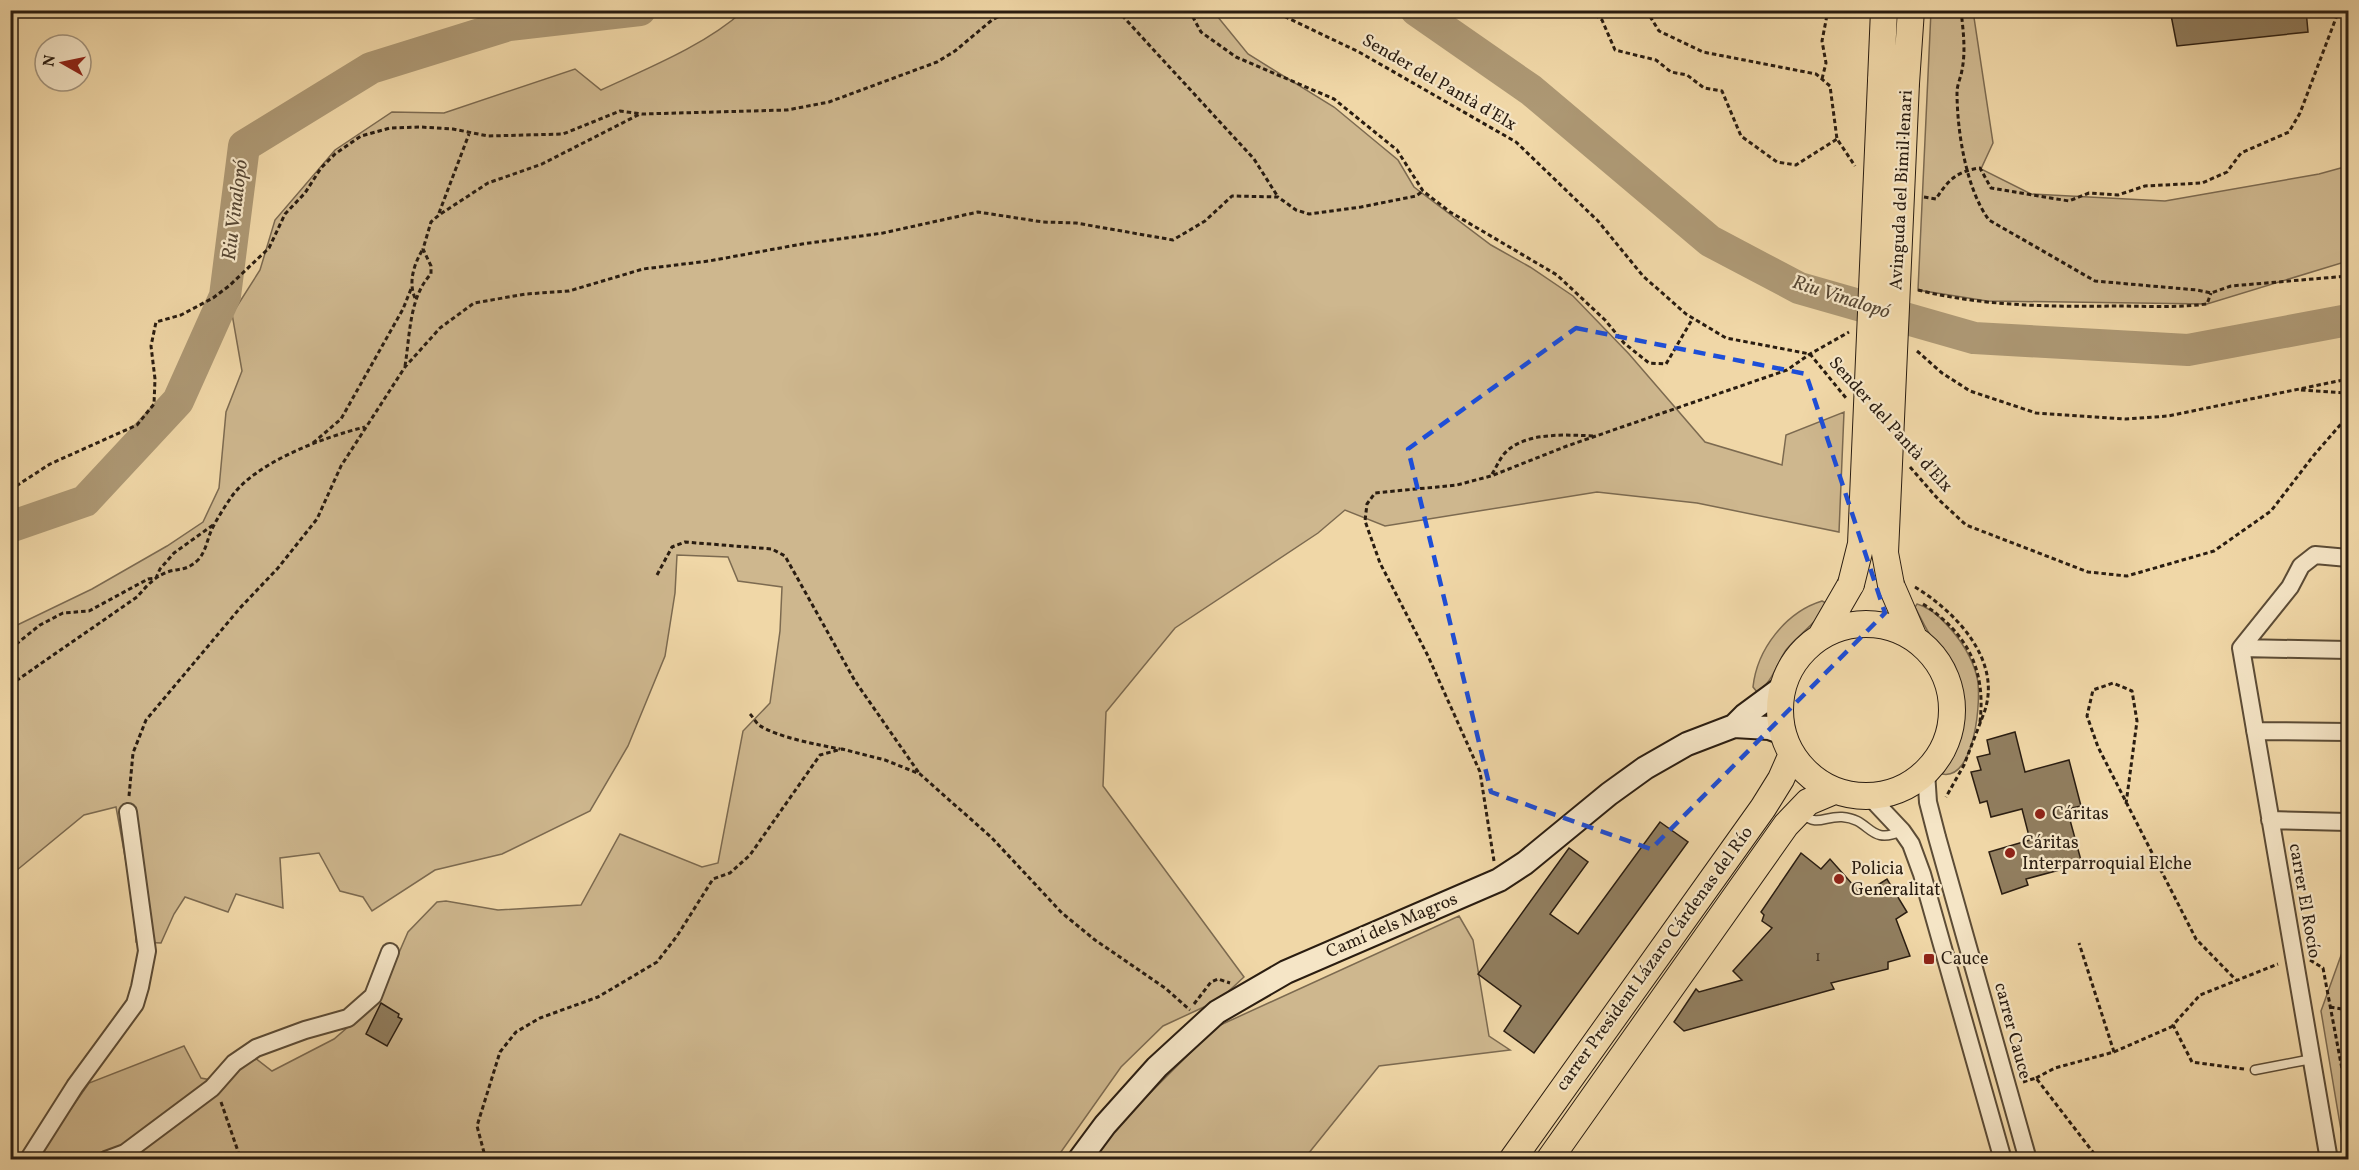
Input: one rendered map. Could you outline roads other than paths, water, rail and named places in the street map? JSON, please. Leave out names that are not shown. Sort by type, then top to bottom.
[{"type":"main road","name":"Avinguda del Bimil·lenari","points":[[1821,636],[1851,584],[1861,544],[1884,10]]},
{"type":"main road","name":"Avinguda del Bimil·lenari","points":[[1911,10],[1885,553],[1900,584],[1914,638]]},
{"type":"main road","points":[[1875,624],[1902,631],[1914,638],[1929,651],[1941,668],[1949,686],[1952,706],[1951,726],[1945,746],[1926,772],[1906,787],[1870,797],[1834,791],[1810,776],[1787,744],[1780,702],[1783,687],[1797,658],[1821,636],[1847,626],[1875,624]]},
{"type":"main road","name":"carrer President Lázaro Cárdenas del Río","points":[[1512,1160],[1743,837],[1781,780],[1787,744]]},
{"type":"main road","name":"carrer President Lázaro Cárdenas del Río","points":[[1549,1160],[1786,825],[1808,802],[1834,791]]},
{"type":"street","points":[[2241,648],[2290,586],[2301,566],[2315,555],[2349,558]]},
{"type":"street","points":[[2241,648],[2349,650]]},
{"type":"street","name":"carrer El Rocío","points":[[2241,648],[2329,1160]]},
{"type":"street","name":"Camí dels Magros","points":[[1079,1160],[1105,1125],[1157,1067],[1217,1012],[1286,972],[1499,880],[1525,863],[1609,794],[1645,768],[1688,744],[1734,726],[1783,687]]},
{"type":"street","name":"Camí dels Magros","points":[[1734,726],[1769,728],[1787,744]]},
{"type":"street","points":[[2255,731],[2349,732]]},
{"type":"street","name":"carrer Cauce","points":[[1926,772],[1928,802],[1932,819],[2028,1160]]},
{"type":"street","points":[[1870,797],[1911,844],[1922,874],[2003,1160]]},
{"type":"street","points":[[28,1160],[75,1086],[135,1004],[140,987],[147,951],[128,812]]},
{"type":"street","points":[[2270,820],[2349,822]]},
{"type":"street","points":[[106,1160],[125,1153],[212,1088],[234,1063],[256,1048],[305,1030],[348,1018],[373,996],[390,952]]},
{"type":"lane","points":[[1798,811],[1810,821],[1816,822],[1839,816],[1849,818],[1882,837],[1902,831]]},
{"type":"lane","points":[[2255,1070],[2312,1059]]},
{"type":"waterway","name":"Riu Vinalopó","points":[[10,527],[85,501],[178,401],[225,296],[244,146],[371,68],[509,25],[640,10]]},
{"type":"waterway","name":"Riu Vinalopó","points":[[1416,10],[1531,90],[1710,241],[1799,288],[1974,338],[2188,350],[2348,320]]},
{"type":"place","name":"Cáritas","points":[[2040,814]]},
{"type":"place","name":"Cáritas Interparroquial Elche","points":[[2010,853]]},
{"type":"place","name":"Policia Generalitat","points":[[1839,879]]},
{"type":"place","name":"Cauce","points":[[1929,959]]}]
